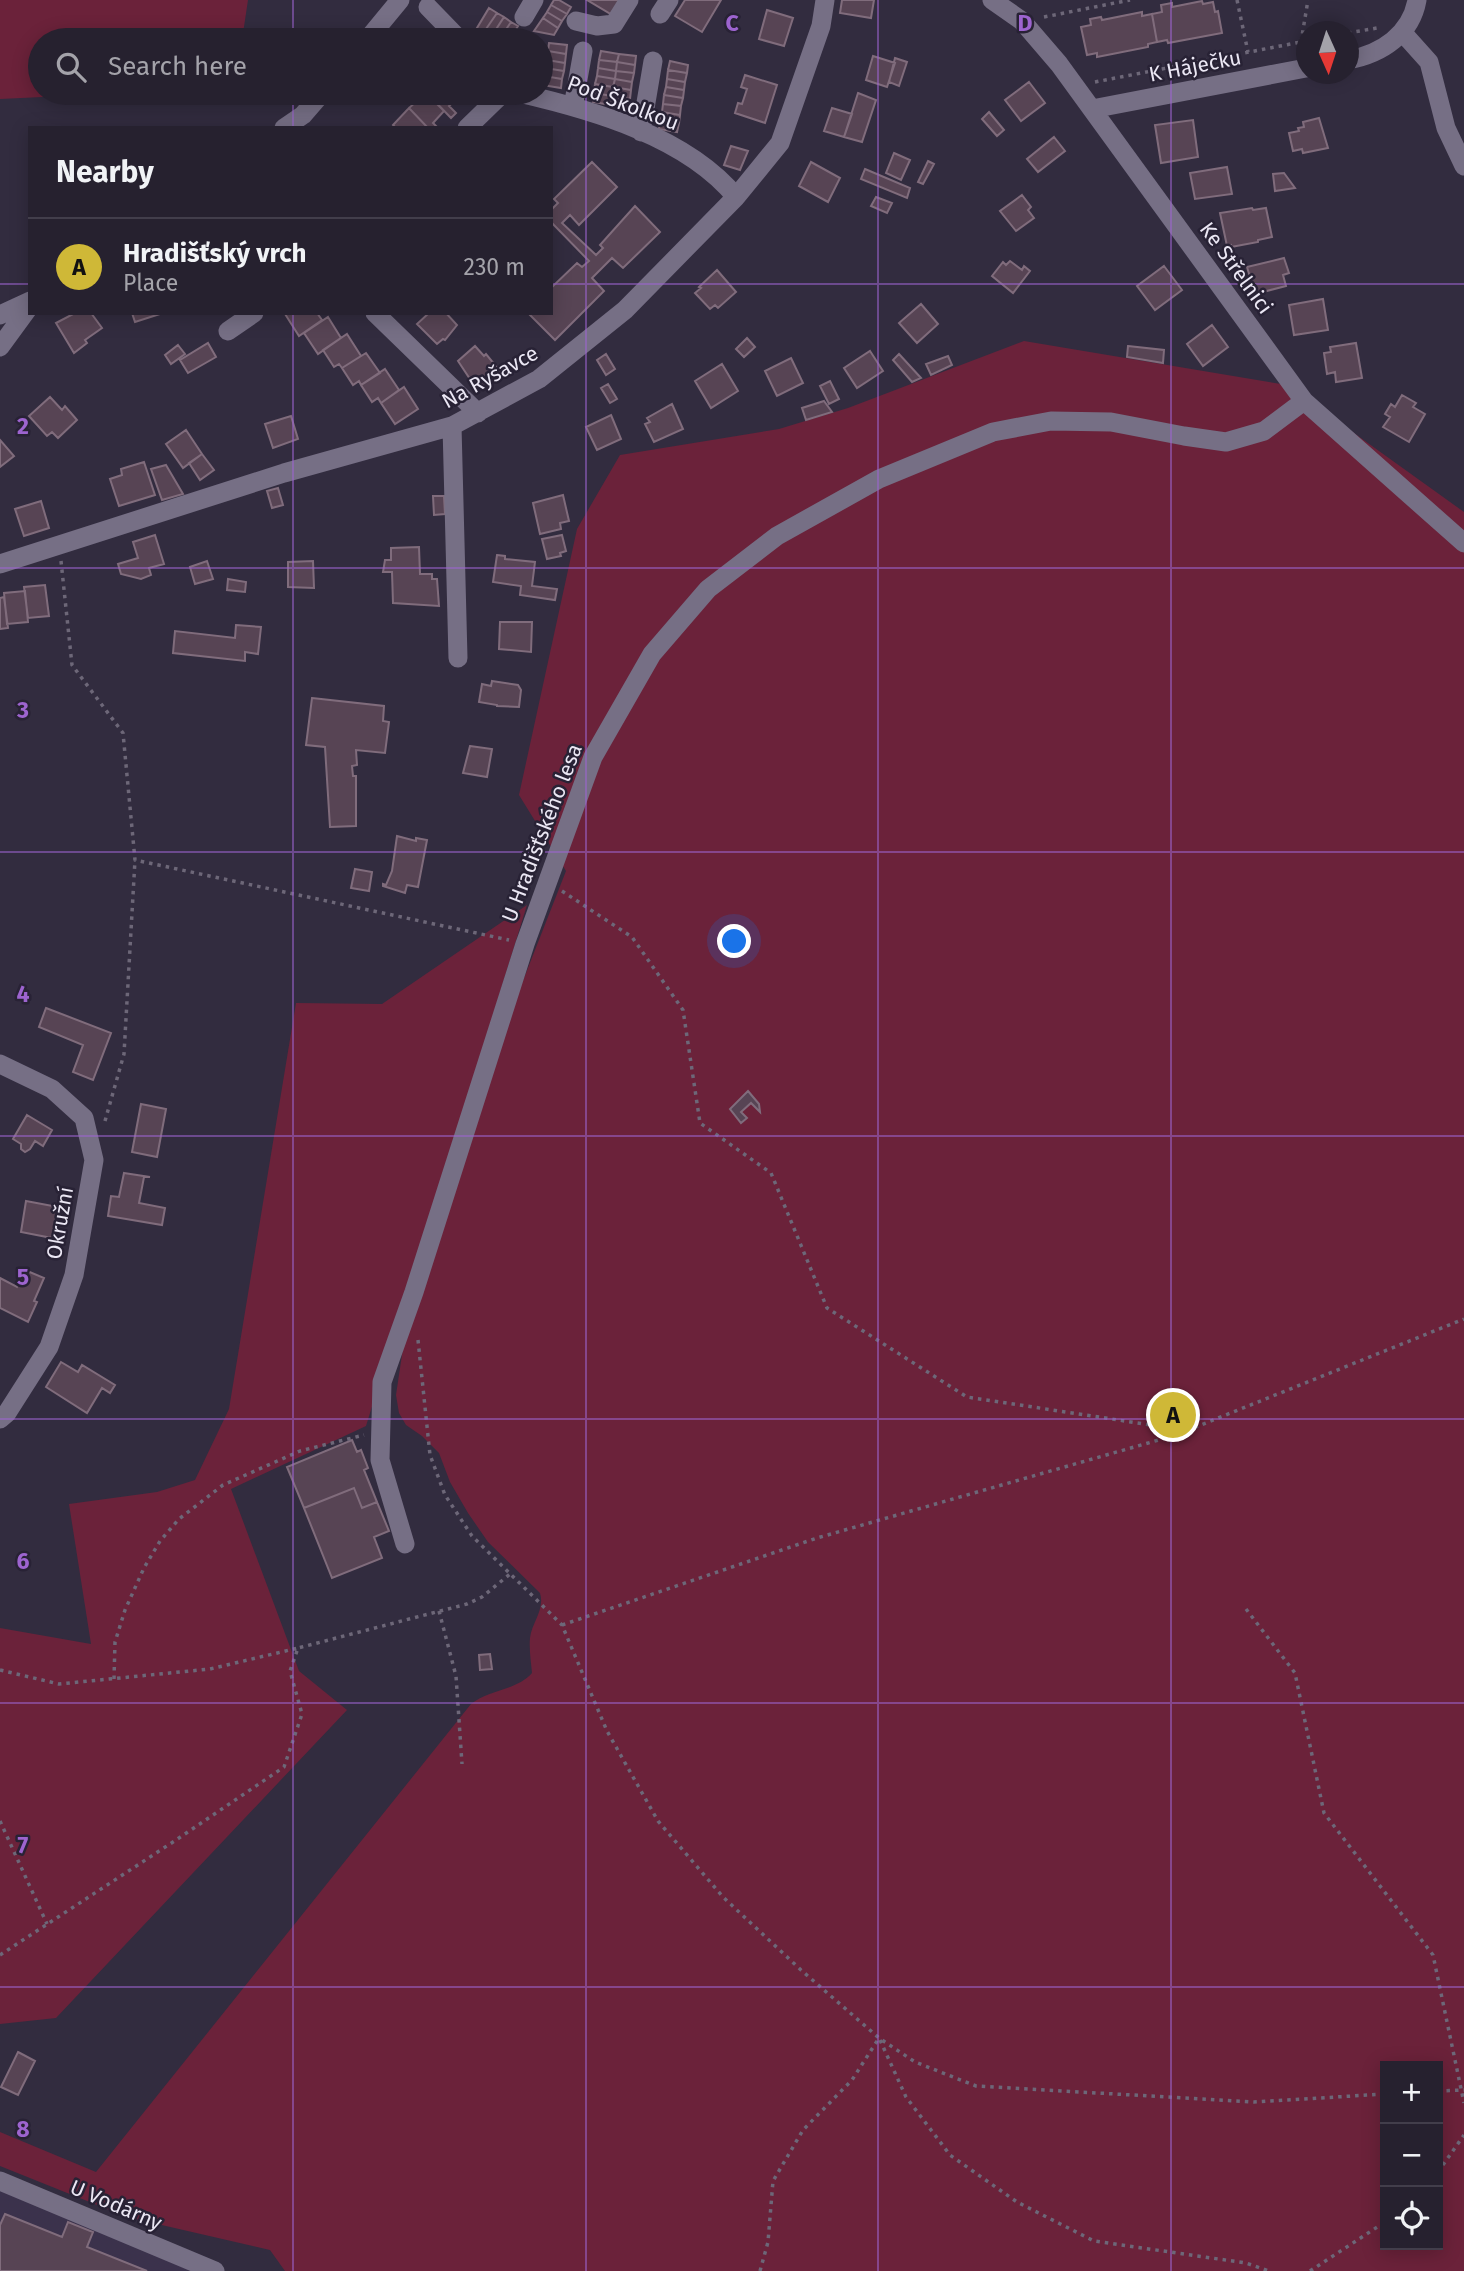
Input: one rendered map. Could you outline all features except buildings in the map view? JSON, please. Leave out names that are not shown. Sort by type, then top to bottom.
[{"type":"street","points":[[377,28],[400,0]]},
{"type":"street","points":[[576,21],[597,26],[614,24],[629,0]]},
{"type":"street","name":"Na Ryšavce","points":[[0,564],[284,473],[452,426],[539,379],[625,310],[736,197],[780,144],[821,26],[825,0]]},
{"type":"street","name":"Ke Střelnici","points":[[992,0],[1022,20],[1059,64],[1304,401],[1464,543]]},
{"type":"street","points":[[1359,59],[1388,45],[1403,33],[1415,13],[1418,0]]},
{"type":"street","points":[[428,7],[448,28]]},
{"type":"street","points":[[1403,33],[1429,62],[1446,128],[1464,166]]},
{"type":"street","points":[[573,107],[583,51]]},
{"type":"street","points":[[641,132],[653,61]]},
{"type":"street","name":"K Háječku","points":[[1092,109],[1296,70]]},
{"type":"street","name":"Pod Školkou","points":[[553,102],[682,149],[720,178],[736,197]]},
{"type":"street","points":[[287,126],[312,105]]},
{"type":"street","points":[[469,126],[491,105]]},
{"type":"street","points":[[0,315],[28,302]]},
{"type":"street","points":[[0,347],[28,309]]},
{"type":"street","points":[[228,331],[251,315]]},
{"type":"street","points":[[377,315],[478,413]]},
{"type":"street","name":"U Hradišťského lesa","points":[[405,1544],[380,1460],[382,1382],[414,1292],[525,944],[593,757],[652,654],[708,589],[777,536],[878,479],[993,432],[1051,421],[1111,422],[1226,442],[1264,431],[1304,401]]},
{"type":"street","points":[[452,426],[458,657]]},
{"type":"street","name":"Okružní","points":[[0,1065],[52,1089],[84,1118],[94,1160],[74,1275],[49,1347],[7,1413],[0,1419]]},
{"type":"street","name":"U Vodárny","points":[[0,2181],[215,2271]]},
{"type":"path","points":[[1035,19],[1130,0]]},
{"type":"path","points":[[1237,0],[1248,52]]},
{"type":"path","points":[[1306,21],[1308,0]]},
{"type":"path","points":[[1090,83],[1296,43]]},
{"type":"path","points":[[59,545],[72,665],[123,733],[135,860],[124,1054],[94,1160]]},
{"type":"path","points":[[135,860],[525,944]]},
{"type":"path","points":[[548,881],[632,937],[683,1010],[700,1123],[771,1173],[827,1308],[967,1397],[1186,1430]]},
{"type":"path","points":[[562,1625],[817,1538],[1186,1430],[1464,1319]]},
{"type":"path","points":[[418,1334],[430,1455],[445,1495],[472,1536],[562,1625],[607,1731],[658,1821],[723,1897],[879,2038],[915,2062],[976,2086],[1254,2102],[1380,2094]]},
{"type":"path","points":[[114,1679],[115,1642],[125,1610],[160,1541],[179,1520],[223,1485],[300,1451],[380,1431]]},
{"type":"path","points":[[0,1670],[59,1684],[210,1669],[439,1611],[482,1597],[510,1574]]},
{"type":"path","points":[[1246,1609],[1295,1673],[1324,1813],[1433,1955],[1464,2103]]},
{"type":"path","points":[[439,1611],[456,1675],[462,1764]]},
{"type":"path","points":[[0,1955],[284,1767],[302,1714],[290,1671],[298,1648]]},
{"type":"path","points":[[0,1821],[47,1924]]},
{"type":"path","points":[[760,2271],[768,2242],[773,2181],[803,2130],[852,2080],[879,2038]]},
{"type":"path","points":[[879,2038],[906,2097],[950,2155],[1017,2202],[1094,2241],[1246,2263],[1269,2271]]},
{"type":"path","points":[[1443,2091],[1463,2090]]},
{"type":"path","points":[[1443,2165],[1464,2135]]},
{"type":"path","points":[[1310,2271],[1380,2225]]},
{"type":"shaded area","points":[[0,0],[248,0],[244,28],[28,28],[28,98],[0,99]]},
{"type":"shaded area","points":[[1024,341],[1287,385],[1464,512],[1464,2271],[285,2271],[270,2250],[127,2217],[0,2166],[0,2132],[96,2172],[471,1704],[526,1679],[532,1673],[530,1638],[540,1610],[540,1593],[488,1542],[450,1482],[439,1453],[406,1425],[399,1413],[396,1395],[403,1348],[515,1001],[566,871],[519,795],[577,529],[620,455],[779,429],[848,408]]},
{"type":"shaded area","points":[[527,905],[366,1426],[231,1489],[299,1671],[347,1710],[56,2018],[0,2024],[0,1628],[91,1644],[69,1504],[157,1492],[195,1480],[229,1409],[296,1003],[382,1004]]},
{"type":"shaded area","points":[[0,2187],[200,2271],[0,2271]]},
{"type":"place","name":"Hradišťský vrch","points":[[1173,1415]]}]
